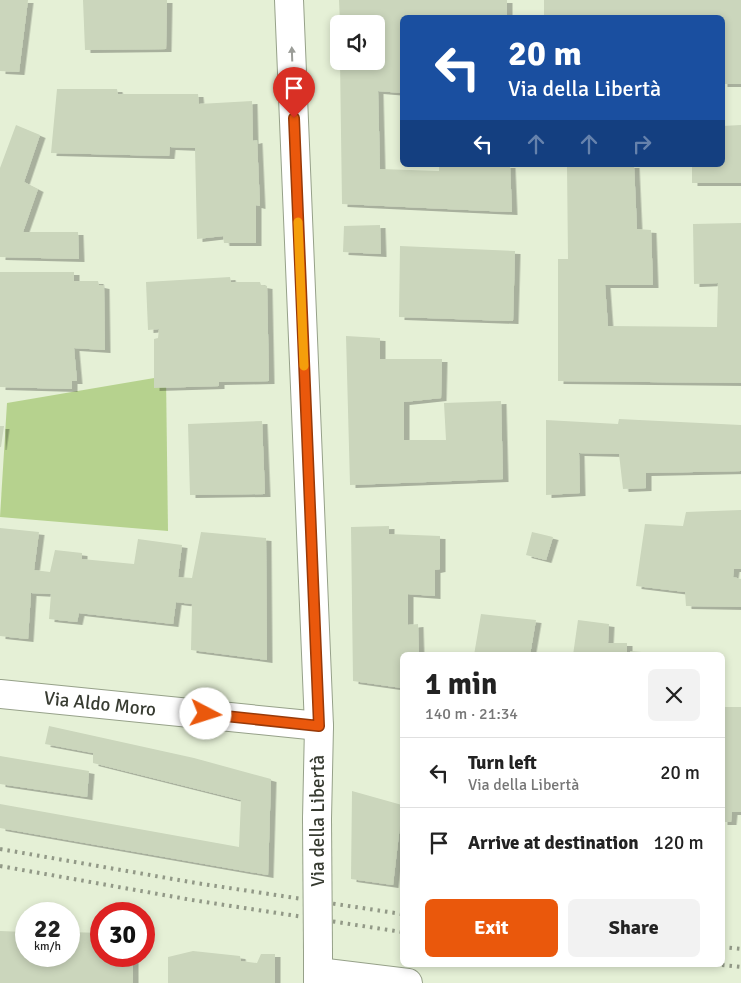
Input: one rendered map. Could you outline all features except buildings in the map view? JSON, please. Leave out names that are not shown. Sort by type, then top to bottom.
[{"type":"street","name":"Via della Libertà","points":[[290,0],[319,726],[317,819],[318,969]]},
{"type":"street","name":"Via Aldo Moro","points":[[0,694],[319,726]]},
{"type":"street","points":[[318,969],[408,983]]},
{"type":"green space","points":[[166,376],[168,531],[0,517],[7,403]]},
{"type":"railway","points":[[0,849],[196,883],[400,914]]},
{"type":"railway","points":[[0,866],[192,900],[400,932]]},
{"type":"railway","points":[[725,947],[741,949]]},
{"type":"railway","points":[[725,965],[741,967]]},
{"type":"slow traffic","points":[[298,222],[304,366]]},
{"type":"route","points":[[206,714],[319,726],[294,118]]}]
